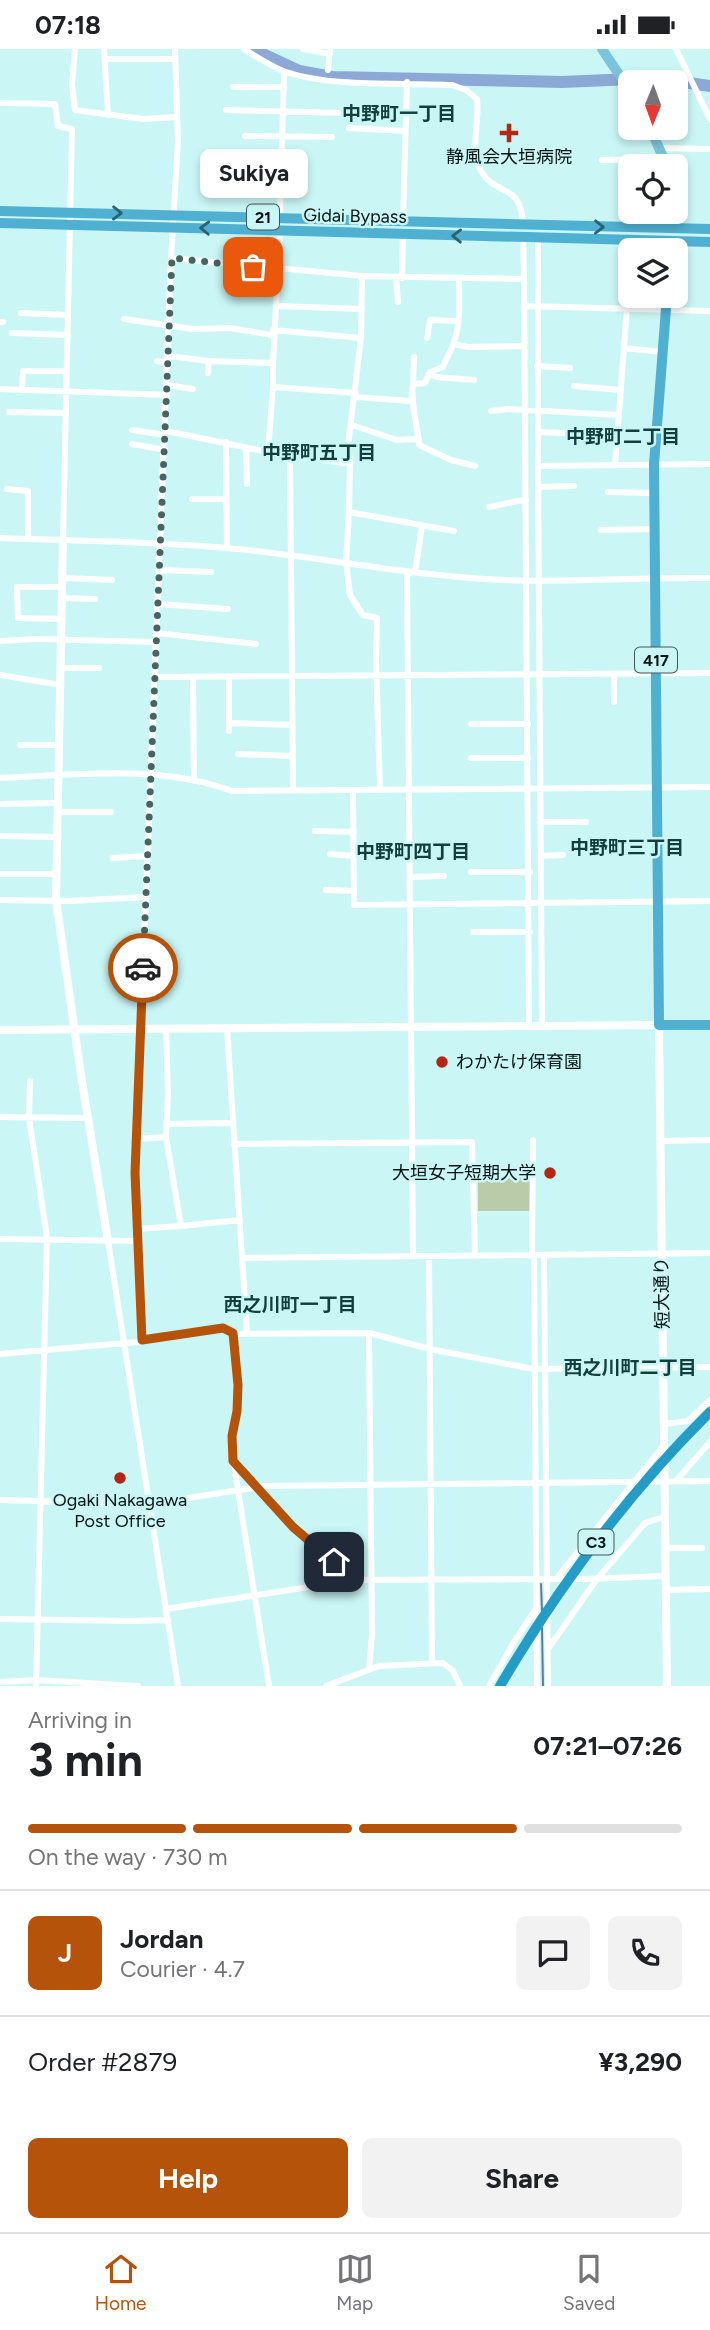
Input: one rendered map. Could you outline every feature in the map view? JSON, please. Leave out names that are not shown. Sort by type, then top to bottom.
[{"type":"highway","name":"Gidai Bypass","points":[[0,211],[403,220],[618,241]]},
{"type":"highway","name":"Gidai Bypass","points":[[0,223],[403,235],[710,229]]},
{"type":"highway","points":[[673,238],[674,228]]},
{"type":"highway","name":"Gidai Bypass","points":[[688,244],[710,242]]},
{"type":"highway","name":"417","points":[[659,1025],[654,464],[666,310]]},
{"type":"highway","points":[[659,1025],[710,1025]]},
{"type":"highway","name":"C3","points":[[500,1686],[554,1599],[589,1550],[637,1491],[710,1412]]},
{"type":"main road","points":[[602,49],[618,72]]},
{"type":"main road","points":[[655,140],[662,154]]},
{"type":"main road","points":[[674,224],[674,228]]},
{"type":"street","points":[[75,49],[72,85],[75,110],[143,118],[177,117]]},
{"type":"street","points":[[104,49],[108,115]]},
{"type":"street","points":[[142,1340],[136,1139],[175,214],[175,49]]},
{"type":"street","points":[[244,49],[284,72],[311,78],[452,85],[466,90],[477,99],[479,113],[475,146],[482,173],[518,199],[522,207],[528,232],[530,306],[537,366],[531,410],[526,500],[533,580],[533,675],[528,758],[540,822],[541,856],[530,932],[536,1024]]},
{"type":"street","points":[[303,49],[330,52],[328,70]]},
{"type":"street","points":[[676,49],[710,117]]},
{"type":"street","points":[[104,59],[175,59]]},
{"type":"street","points":[[280,217],[284,72]]},
{"type":"street","points":[[403,220],[407,82]]},
{"type":"street","points":[[233,87],[284,87]]},
{"type":"street","points":[[0,103],[55,104],[58,126],[72,129],[56,900],[178,1686]]},
{"type":"street","points":[[226,110],[345,113]]},
{"type":"street","points":[[349,128],[405,131]]},
{"type":"street","points":[[245,135],[332,137]]},
{"type":"street","points":[[659,148],[710,149]]},
{"type":"street","points":[[602,160],[618,161]]},
{"type":"street","points":[[268,452],[280,231]]},
{"type":"street","points":[[528,232],[524,279],[530,306],[524,346],[531,410],[538,432],[533,580],[535,789],[530,872],[536,903],[536,1024]]},
{"type":"street","points":[[398,302],[403,235]]},
{"type":"street","points":[[172,258],[362,276],[524,279]]},
{"type":"street","points":[[362,276],[361,338],[348,446],[350,461],[346,562],[350,595],[363,615],[377,618],[380,790]]},
{"type":"street","points":[[413,384],[425,383],[429,374],[443,367],[449,349],[454,344],[458,321],[459,279]]},
{"type":"street","points":[[276,306],[362,309]]},
{"type":"street","points":[[530,306],[618,308]]},
{"type":"street","points":[[615,465],[627,308],[710,311]]},
{"type":"street","points":[[21,313],[68,315]]},
{"type":"street","points":[[124,319],[193,329],[229,328],[361,338]]},
{"type":"street","points":[[426,338],[430,320],[458,321]]},
{"type":"street","points":[[12,333],[68,335]]},
{"type":"street","points":[[454,344],[468,347],[524,346]]},
{"type":"street","points":[[624,348],[662,352]]},
{"type":"street","points":[[414,357],[411,401],[419,445],[451,460],[475,466]]},
{"type":"street","points":[[157,361],[169,359],[273,363]]},
{"type":"street","points":[[208,373],[209,361]]},
{"type":"street","points":[[537,366],[570,368]]},
{"type":"street","points":[[22,390],[23,371],[67,372]]},
{"type":"street","points":[[429,374],[474,380]]},
{"type":"street","points":[[167,385],[192,389]]},
{"type":"street","points":[[574,386],[621,390]]},
{"type":"street","points":[[273,387],[411,401]]},
{"type":"street","points":[[0,390],[167,395]]},
{"type":"street","points":[[491,411],[511,406],[531,410],[618,415]]},
{"type":"street","points":[[9,412],[66,414]]},
{"type":"street","points":[[352,425],[397,440],[419,439]]},
{"type":"street","points":[[132,430],[226,442],[268,452],[344,463],[350,461]]},
{"type":"street","points":[[538,432],[617,435]]},
{"type":"street","points":[[226,442],[227,548]]},
{"type":"street","points":[[132,444],[165,450]]},
{"type":"street","points":[[246,448],[247,484]]},
{"type":"street","points":[[290,455],[293,791]]},
{"type":"street","points":[[538,466],[710,464]]},
{"type":"street","points":[[538,487],[574,486]]},
{"type":"street","points":[[7,489],[28,491],[28,539]]},
{"type":"street","points":[[608,492],[655,493]]},
{"type":"street","points":[[192,499],[227,499]]},
{"type":"street","points":[[489,507],[526,500]]},
{"type":"street","points":[[349,512],[454,531]]},
{"type":"street","points":[[413,1256],[407,576],[413,572],[422,526]]},
{"type":"street","points":[[601,530],[655,529]]},
{"type":"street","points":[[0,538],[227,548],[413,572],[533,580],[710,578]]},
{"type":"street","points":[[160,570],[211,572]]},
{"type":"street","points":[[62,619],[18,618],[17,587],[112,580]]},
{"type":"street","points":[[62,598],[95,599]]},
{"type":"street","points":[[158,604],[228,609]]},
{"type":"street","points":[[157,633],[256,644]]},
{"type":"street","points":[[0,641],[61,639],[157,642]]},
{"type":"street","points":[[61,668],[99,668]]},
{"type":"street","points":[[155,677],[710,673]]},
{"type":"street","points":[[614,674],[614,702]]},
{"type":"street","points":[[0,675],[61,685]]},
{"type":"street","points":[[193,677],[194,781]]},
{"type":"street","points":[[229,677],[229,731]]},
{"type":"street","points":[[229,723],[292,725]]},
{"type":"street","points":[[471,724],[528,724]]},
{"type":"street","points":[[20,745],[59,745]]},
{"type":"street","points":[[238,754],[292,755]]},
{"type":"street","points":[[471,758],[528,758]]},
{"type":"street","points":[[0,778],[151,774],[232,791],[710,787]]},
{"type":"street","points":[[353,791],[354,905],[710,901]]},
{"type":"street","points":[[2,804],[111,812]]},
{"type":"street","points":[[540,822],[586,822]]},
{"type":"street","points":[[315,831],[354,832]]},
{"type":"street","points":[[1,836],[57,837]]},
{"type":"street","points":[[330,853],[354,856]]},
{"type":"street","points":[[541,856],[563,855]]},
{"type":"street","points":[[113,858],[148,856]]},
{"type":"street","points":[[471,872],[530,872]]},
{"type":"street","points":[[0,874],[56,874]]},
{"type":"street","points":[[410,877],[444,876]]},
{"type":"street","points":[[326,890],[354,891]]},
{"type":"street","points":[[0,900],[146,897]]},
{"type":"street","points":[[473,932],[530,932]]},
{"type":"street","points":[[0,1030],[659,1025]]},
{"type":"street","name":"短大通り","points":[[659,1025],[667,1686]]},
{"type":"street","points":[[166,1028],[166,1137],[181,1226]]},
{"type":"street","points":[[227,1028],[247,1333]]},
{"type":"street","points":[[30,1081],[29,1118],[47,1240],[36,1683]]},
{"type":"street","points":[[0,1117],[88,1118]]},
{"type":"street","points":[[166,1124],[233,1123]]},
{"type":"street","points":[[136,1139],[166,1137]]},
{"type":"street","points":[[533,1140],[541,1484],[537,1579],[537,1686]]},
{"type":"street","points":[[660,1141],[710,1140]]},
{"type":"street","points":[[234,1144],[472,1142],[475,1256]]},
{"type":"street","points":[[137,1229],[240,1220]]},
{"type":"street","points":[[0,1239],[137,1241]]},
{"type":"street","points":[[242,1258],[710,1253]]},
{"type":"street","points":[[429,1257],[432,1663]]},
{"type":"street","points":[[0,1355],[124,1343],[223,1328],[233,1333],[369,1333],[430,1349],[540,1369],[710,1367]]},
{"type":"street","points":[[233,1333],[238,1385],[232,1436],[233,1461],[269,1686]]},
{"type":"street","points":[[369,1333],[372,1634],[369,1670]]},
{"type":"street","points":[[664,1425],[688,1421],[710,1400]]},
{"type":"street","points":[[676,1481],[710,1442]]},
{"type":"street","points":[[556,1579],[664,1445]]},
{"type":"street","points":[[233,1461],[293,1527],[354,1580]]},
{"type":"street","points":[[0,1500],[150,1504],[258,1487],[710,1481]]},
{"type":"street","points":[[541,1484],[547,1579],[548,1686]]},
{"type":"street","points":[[548,1649],[597,1579],[645,1523],[664,1517]]},
{"type":"street","points":[[665,1548],[702,1548]]},
{"type":"street","points":[[166,1609],[354,1580],[597,1579],[666,1576]]},
{"type":"street","points":[[666,1590],[710,1588]]},
{"type":"street","points":[[489,1686],[537,1607]]},
{"type":"street","points":[[0,1619],[168,1620]]},
{"type":"street","points":[[326,1686],[379,1667],[443,1663],[453,1671],[460,1686]]},
{"type":"street","points":[[0,1682],[138,1686]]},
{"type":"green space","points":[[478,1176],[531,1176],[531,1211],[478,1211]]},
{"type":"waterway","points":[[252,49],[299,71],[332,77],[562,82],[656,78],[710,86]]},
{"type":"waterway","points":[[541,1584],[542,1611]]},
{"type":"waterway","points":[[542,1628],[543,1686]]},
{"type":"way so far","points":[[143,968],[172,258],[253,267]]},
{"type":"place","name":"静風会大垣病院","points":[[509,133]]},
{"type":"place","name":"Sukiya","points":[[253,267]]},
{"type":"place","name":"わかたけ保育園","points":[[442,1062]]},
{"type":"place","name":"大垣女子短期大学","points":[[550,1173]]},
{"type":"place","name":"Ogaki Nakagawa Post Office","points":[[120,1478]]},
{"type":"district","name":"中野町一丁目","points":[[399,113]]},
{"type":"district","name":"中野町二丁目","points":[[623,436]]},
{"type":"district","name":"中野町五丁目","points":[[319,452]]},
{"type":"district","name":"中野町三丁目","points":[[627,847]]},
{"type":"district","name":"中野町四丁目","points":[[413,851]]},
{"type":"district","name":"西之川町一丁目","points":[[290,1304]]},
{"type":"district","name":"西之川町二丁目","points":[[630,1367]]},
{"type":"route","points":[[143,968],[135,1173],[142,1340],[223,1328],[233,1333],[238,1385],[231,1446],[233,1461],[293,1527],[334,1562]]}]
